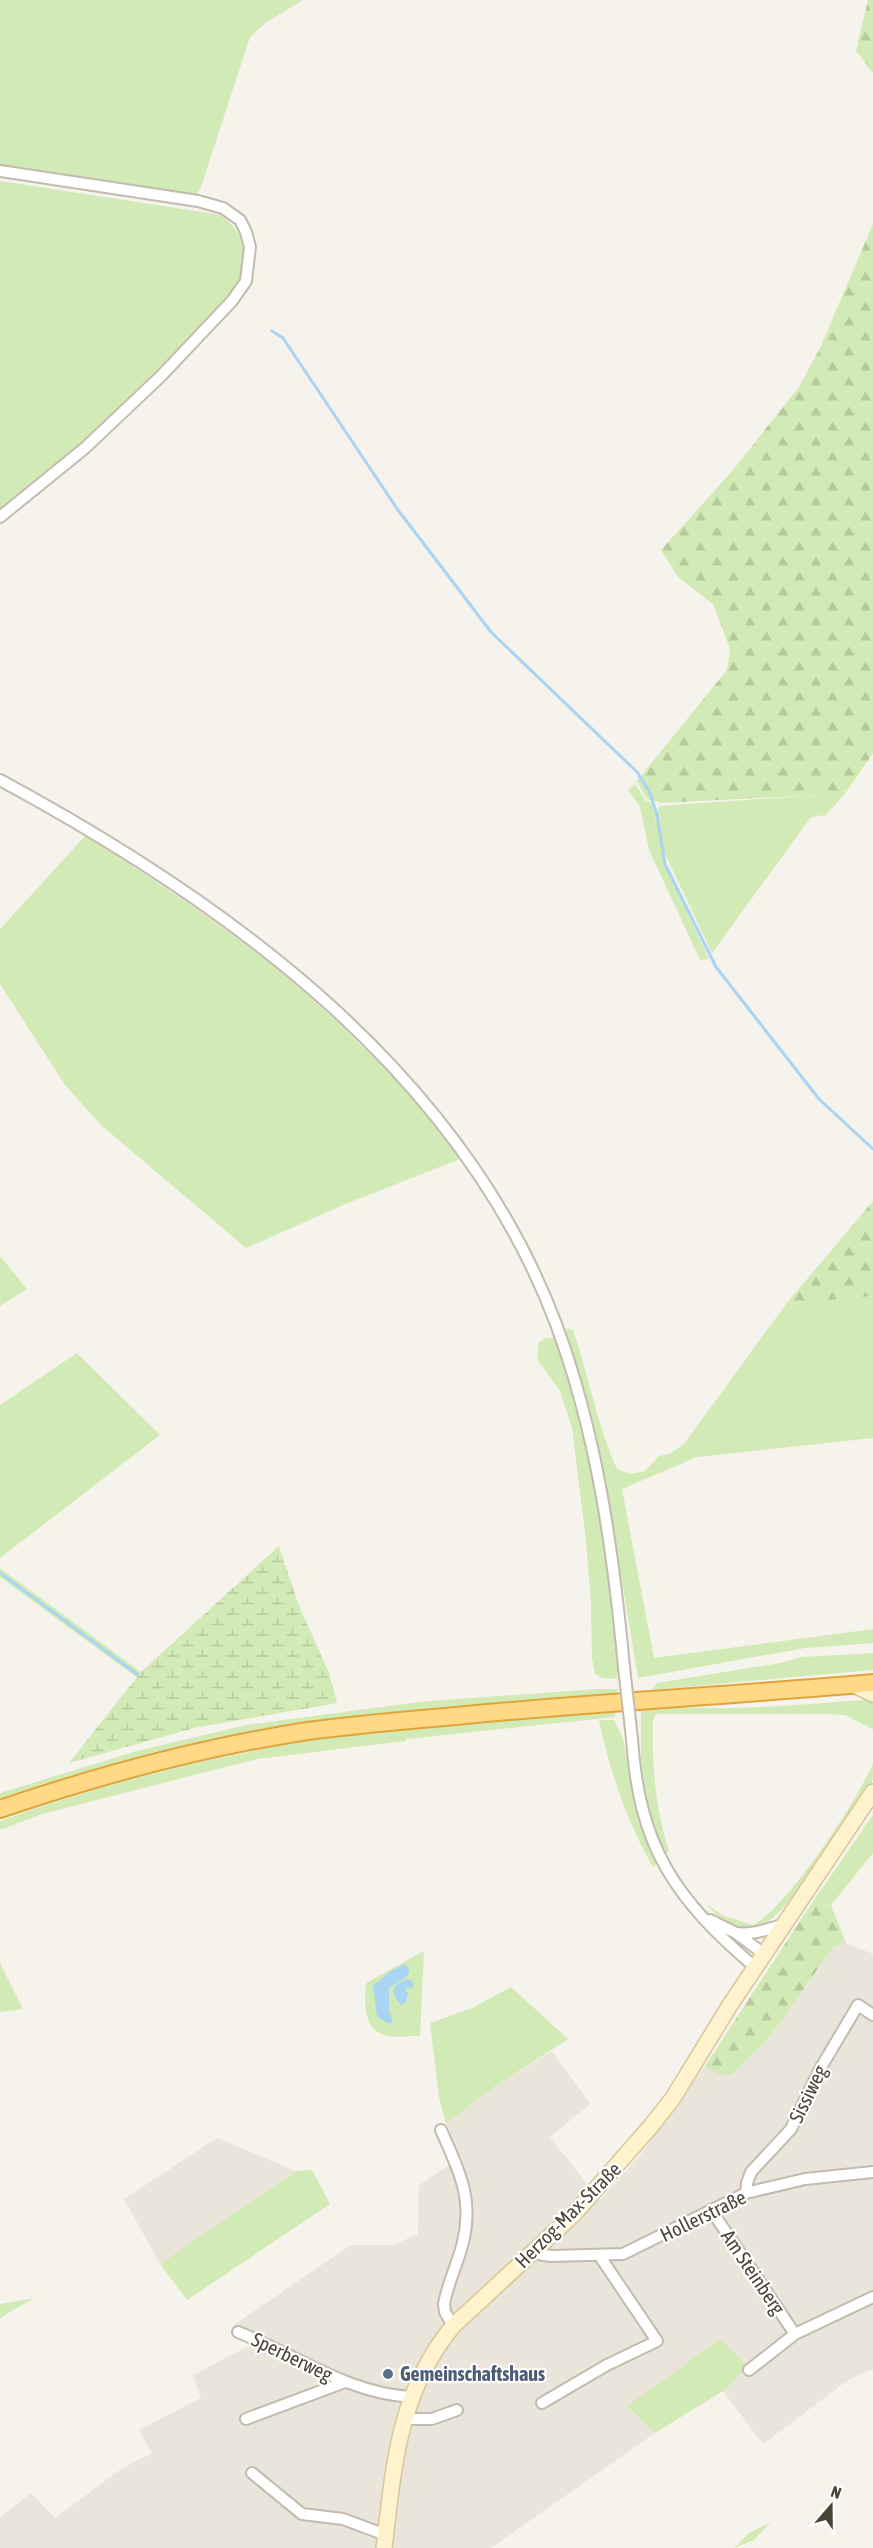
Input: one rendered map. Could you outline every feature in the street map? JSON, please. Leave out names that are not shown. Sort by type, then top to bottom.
[{"type":"highway","points":[[0,1809],[143,1765],[198,1752],[307,1732],[537,1708],[873,1683]]},
{"type":"main road","points":[[854,1685],[873,1694]]},
{"type":"main road","name":"Herzog-Max-Straße","points":[[385,2541],[404,2419],[424,2367],[453,2326],[589,2199],[651,2126],[693,2068],[730,2005],[873,1792]]},
{"type":"street","points":[[0,171],[198,201],[224,208],[240,220],[246,232],[250,256],[246,281],[232,301],[161,376],[85,448],[0,518]]},
{"type":"street","points":[[0,780],[120,848],[281,962],[403,1075],[464,1154],[500,1210],[544,1294],[579,1394],[597,1465],[615,1572],[635,1777],[641,1808],[650,1834],[673,1881],[729,1945],[756,1968]]},
{"type":"street","points":[[698,1911],[736,1933],[764,1954]]},
{"type":"street","points":[[736,1933],[760,1932],[785,1924]]},
{"type":"street","name":"Sissiweg","points":[[747,2193],[747,2183],[751,2172],[791,2129],[828,2053],[858,2005],[873,2015]]},
{"type":"street","points":[[441,2130],[460,2170],[467,2206],[463,2242],[444,2304],[445,2312],[453,2326]]},
{"type":"street","name":"Hollerstraße","points":[[535,2250],[542,2255],[552,2256],[623,2254],[747,2193],[805,2179],[873,2172]]},
{"type":"street","name":"Am Steinberg","points":[[711,2210],[795,2334]]},
{"type":"street","points":[[542,2403],[606,2365],[657,2341],[599,2255]]},
{"type":"street","name":"Am Steinberg","points":[[748,2370],[795,2334],[873,2297]]},
{"type":"street","name":"Sperberweg","points":[[238,2332],[269,2344],[345,2382],[389,2396],[411,2397]]},
{"type":"street","name":"Sperberweg","points":[[246,2419],[345,2382]]},
{"type":"street","points":[[404,2419],[432,2419],[457,2410]]},
{"type":"street","name":"Herzog-Max-Straße","points":[[252,2473],[302,2514],[343,2518],[385,2541]]},
{"type":"shaded area","points":[[846,1943],[873,1954],[873,2369],[848,2380],[763,2444],[723,2391],[746,2367],[627,2407],[655,2433],[491,2548],[0,2548],[0,2517],[31,2493],[55,2518],[124,2467],[152,2453],[139,2430],[201,2398],[193,2375],[264,2338],[232,2326],[351,2245],[393,2245],[418,2234],[419,2185],[460,2158],[446,2124],[494,2087],[552,2051],[590,2104],[550,2137],[600,2200],[640,2155],[705,2066],[718,2074],[769,2038],[834,1946]]},
{"type":"shaded area","points":[[217,2138],[296,2171],[160,2264],[124,2199]]},
{"type":"green space","points":[[0,0],[303,0],[265,23],[250,37],[201,187],[194,198],[0,167]]},
{"type":"green space","points":[[868,0],[873,0],[873,73],[856,51]]},
{"type":"green space","points":[[0,181],[222,215],[242,239],[246,257],[236,283],[213,316],[180,353],[141,391],[0,512]]},
{"type":"green space","points":[[873,224],[873,753],[847,791],[821,795],[661,803],[646,798],[637,781],[727,670],[730,649],[713,604],[678,577],[661,550],[733,470],[799,387],[820,348]]},
{"type":"green space","points":[[635,784],[646,801],[651,802],[656,816],[655,826],[659,806],[821,795],[847,791],[826,815],[811,817],[712,953],[663,850],[665,865],[709,959],[700,960],[649,850],[640,807],[628,790]]},
{"type":"green space","points":[[86,835],[194,907],[279,969],[397,1080],[436,1122],[460,1159],[343,1205],[246,1248],[101,1125],[65,1085],[0,984],[0,929]]},
{"type":"green space","points":[[873,1201],[873,1296],[786,1304]]},
{"type":"green space","points":[[0,1256],[27,1289],[0,1306]]},
{"type":"green space","points":[[873,1296],[873,1438],[697,1457],[622,1489],[654,1658],[873,1629],[873,1643],[805,1648],[638,1678],[602,1461],[589,1405],[566,1334],[567,1328],[573,1330],[604,1435],[617,1469],[630,1474],[645,1471],[659,1456],[669,1454],[684,1444],[786,1304]]},
{"type":"green space","points":[[546,1338],[554,1338],[558,1345],[575,1397],[592,1466],[611,1572],[618,1663],[617,1679],[602,1678],[595,1674],[592,1659],[586,1541],[572,1428],[560,1391],[537,1359],[539,1342]]},
{"type":"green space","points":[[77,1353],[160,1435],[0,1558],[0,1405]]},
{"type":"green space","points":[[279,1546],[298,1603],[329,1673],[337,1703],[194,1728],[69,1763],[141,1672]]},
{"type":"green space","points":[[0,1568],[141,1672],[136,1677],[0,1577]]},
{"type":"green space","points":[[873,1653],[873,1670],[652,1690],[657,1683],[780,1663],[802,1657]]},
{"type":"green space","points":[[619,1689],[614,1695],[418,1711],[358,1720],[0,1803],[0,1793],[137,1751],[246,1725],[419,1702]]},
{"type":"green space","points":[[873,1701],[873,1729],[845,1715],[656,1714],[653,1721],[653,1754],[660,1818],[669,1851],[664,1855],[647,1806],[641,1777],[641,1710],[675,1707],[800,1705]]},
{"type":"green space","points":[[615,1710],[615,1717],[406,1739],[405,1741],[257,1759],[42,1814],[0,1830],[0,1821],[89,1792],[179,1767],[270,1748],[425,1725]]},
{"type":"green space","points":[[599,1720],[614,1720],[623,1738],[635,1808],[657,1864],[653,1867],[620,1796]]},
{"type":"green space","points":[[873,1764],[871,1786],[851,1818],[801,1888],[769,1922],[757,1928],[742,1928],[723,1919],[706,1904],[724,1916],[753,1925],[768,1914],[820,1852],[852,1803]]},
{"type":"green space","points":[[873,1815],[873,1853],[831,1905],[812,1903]]},
{"type":"green space","points":[[812,1903],[831,1905],[846,1943],[834,1946],[769,2038],[731,2075],[718,2074],[705,2066]]},
{"type":"green space","points":[[424,1951],[420,2036],[396,2037],[377,2032],[368,2019],[365,2001],[366,1983]]},
{"type":"green space","points":[[0,1963],[23,2009],[0,2012]]},
{"type":"green space","points":[[511,1987],[568,2039],[494,2087],[446,2124],[439,2097],[430,2023],[472,2008]]},
{"type":"green space","points":[[312,2170],[330,2204],[187,2300],[160,2264],[296,2171]]},
{"type":"green space","points":[[34,2298],[0,2318],[0,2304]]},
{"type":"green space","points":[[721,2339],[747,2367],[723,2391],[655,2433],[627,2406]]},
{"type":"green space","points":[[771,2522],[754,2540],[734,2548],[749,2533]]},
{"type":"water","points":[[405,1964],[410,1971],[406,1977],[389,1988],[389,2010],[393,2023],[387,2023],[377,2016],[373,1986],[389,1972]]},
{"type":"water","points":[[411,1980],[414,1984],[411,1989],[406,1987],[405,1991],[408,1992],[406,2002],[401,2005],[393,1991],[397,1984]]},
{"type":"waterway","points":[[272,331],[283,338],[398,510],[491,632],[637,772],[650,793],[657,815],[665,864],[716,967],[819,1099],[873,1149]]},
{"type":"waterway","points":[[0,1573],[138,1675]]},
{"type":"place","name":"Gemeinschaftshaus","points":[[388,2374]]}]
